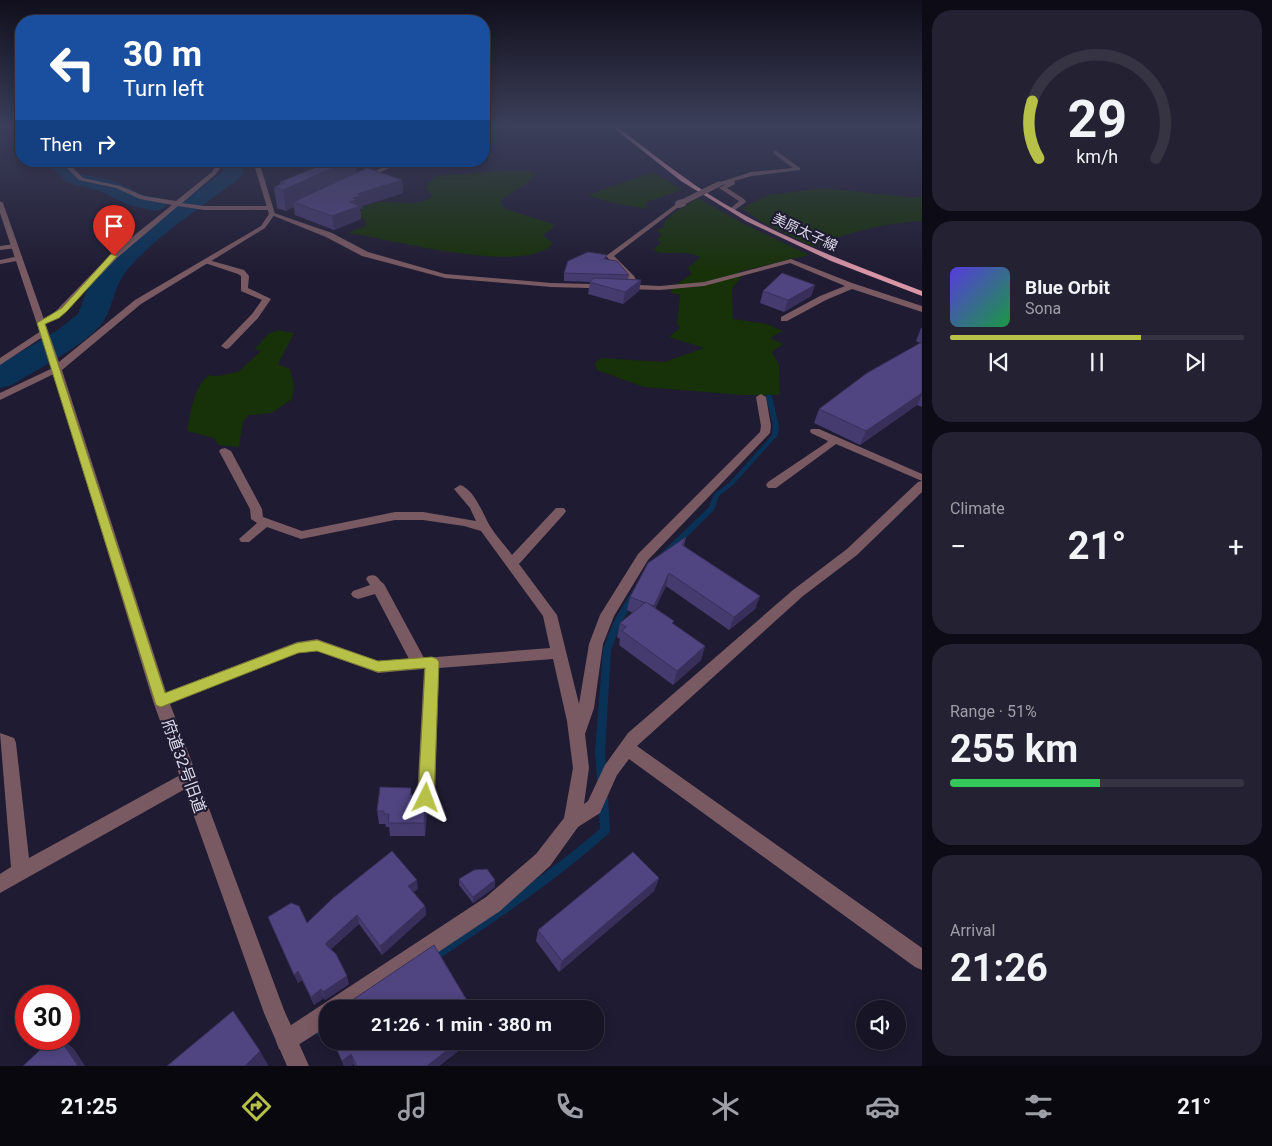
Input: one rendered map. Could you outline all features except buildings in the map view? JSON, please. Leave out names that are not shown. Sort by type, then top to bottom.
[{"type":"main road","name":"美原太子線","points":[[677,175],[694,188],[782,236],[845,264],[922,294]]},
{"type":"street","points":[[77,175],[81,178],[118,187],[142,198],[178,204],[204,208],[271,211],[287,215],[296,211]]},
{"type":"street","points":[[0,362],[43,330],[114,256],[212,175]]},
{"type":"street","points":[[0,397],[55,364],[138,302],[263,227],[271,211],[260,175]]},
{"type":"street","points":[[355,182],[371,175]]},
{"type":"street","points":[[636,287],[633,278],[615,264],[610,256],[679,204],[719,184],[753,175]]},
{"type":"street","points":[[733,210],[743,202],[742,200],[722,188],[746,178],[743,176]]},
{"type":"street","name":"府道32号旧道","points":[[0,204],[55,364],[161,701],[188,779],[298,1066]]},
{"type":"street","points":[[271,211],[328,235],[366,254],[396,264],[445,276],[551,285],[660,288],[704,284],[791,261],[852,286],[922,309]]},
{"type":"street","points":[[0,248],[14,246]]},
{"type":"street","points":[[0,262],[19,258]]},
{"type":"street","points":[[208,261],[241,272],[245,276],[244,289],[267,299],[255,316],[226,346]]},
{"type":"street","points":[[784,318],[852,286]]},
{"type":"street","points":[[576,735],[586,708],[596,644],[607,615],[643,557],[765,432],[766,426],[761,397]]},
{"type":"street","points":[[815,430],[922,478]]},
{"type":"street","points":[[772,485],[830,445],[834,439]]},
{"type":"street","points":[[225,451],[256,508],[257,520],[302,535],[395,516],[448,520],[485,528]]},
{"type":"street","points":[[348,1000],[493,904],[543,860],[572,821],[594,807],[611,770],[634,738],[798,593],[852,552],[922,484]]},
{"type":"street","points":[[460,489],[475,507],[485,528],[550,615],[576,735],[581,768],[572,821]]},
{"type":"street","points":[[511,564],[560,511]]},
{"type":"street","points":[[245,539],[266,522]]},
{"type":"street","points":[[358,594],[376,583],[412,647],[426,663],[426,798]]},
{"type":"street","points":[[161,701],[297,648],[317,645],[378,667],[559,653]]},
{"type":"street","points":[[0,740],[8,743],[21,872]]},
{"type":"street","points":[[627,748],[922,960]]},
{"type":"street","points":[[0,884],[188,779]]},
{"type":"street","points":[[287,1041],[319,1019]]},
{"type":"green space","points":[[535,175],[500,202],[506,209],[553,224],[553,228],[543,235],[553,243],[538,253],[515,256],[487,256],[455,253],[348,233],[366,226],[365,220],[358,216],[362,209],[368,205],[383,202],[415,203],[431,198],[432,194],[425,188],[435,176]]},
{"type":"green space","points":[[645,175],[657,175],[682,190],[646,202],[646,209],[613,203],[588,195]]},
{"type":"green space","points":[[823,188],[922,197],[922,221],[867,229],[838,237],[813,247],[762,222],[742,208],[768,195]]},
{"type":"green space","points":[[698,198],[746,225],[809,255],[738,272],[741,277],[732,289],[733,319],[767,324],[783,331],[770,338],[783,344],[772,352],[779,365],[780,395],[742,395],[644,387],[597,370],[595,363],[601,358],[664,362],[704,348],[669,337],[680,328],[677,323],[680,295],[671,293],[671,288],[692,274],[688,268],[700,257],[685,253],[662,253],[654,249],[661,243],[657,239],[662,235],[656,230],[663,228],[672,214]]},
{"type":"green space","points":[[278,330],[294,333],[278,364],[290,369],[294,386],[292,399],[272,413],[249,415],[243,421],[239,447],[219,445],[214,438],[187,431],[196,393],[204,380],[209,375],[220,376],[238,372],[261,351],[255,349],[268,334]]},
{"type":"waterway","points":[[70,175],[73,178],[82,181],[106,186],[136,200],[155,204]]},
{"type":"waterway","points":[[0,378],[69,336],[91,318],[101,290],[116,267],[141,242],[232,175]]},
{"type":"waterway","points":[[662,557],[712,508],[716,495],[731,484],[775,435],[776,426],[769,396]]},
{"type":"waterway","points":[[602,781],[600,752],[607,650],[617,623],[633,596]]},
{"type":"waterway","points":[[432,957],[543,881],[605,831],[603,797]]},
{"type":"route","points":[[114,256],[72,302],[56,316],[40,323],[57,369],[161,701],[297,648],[317,645],[378,667],[432,662],[426,798]]}]
